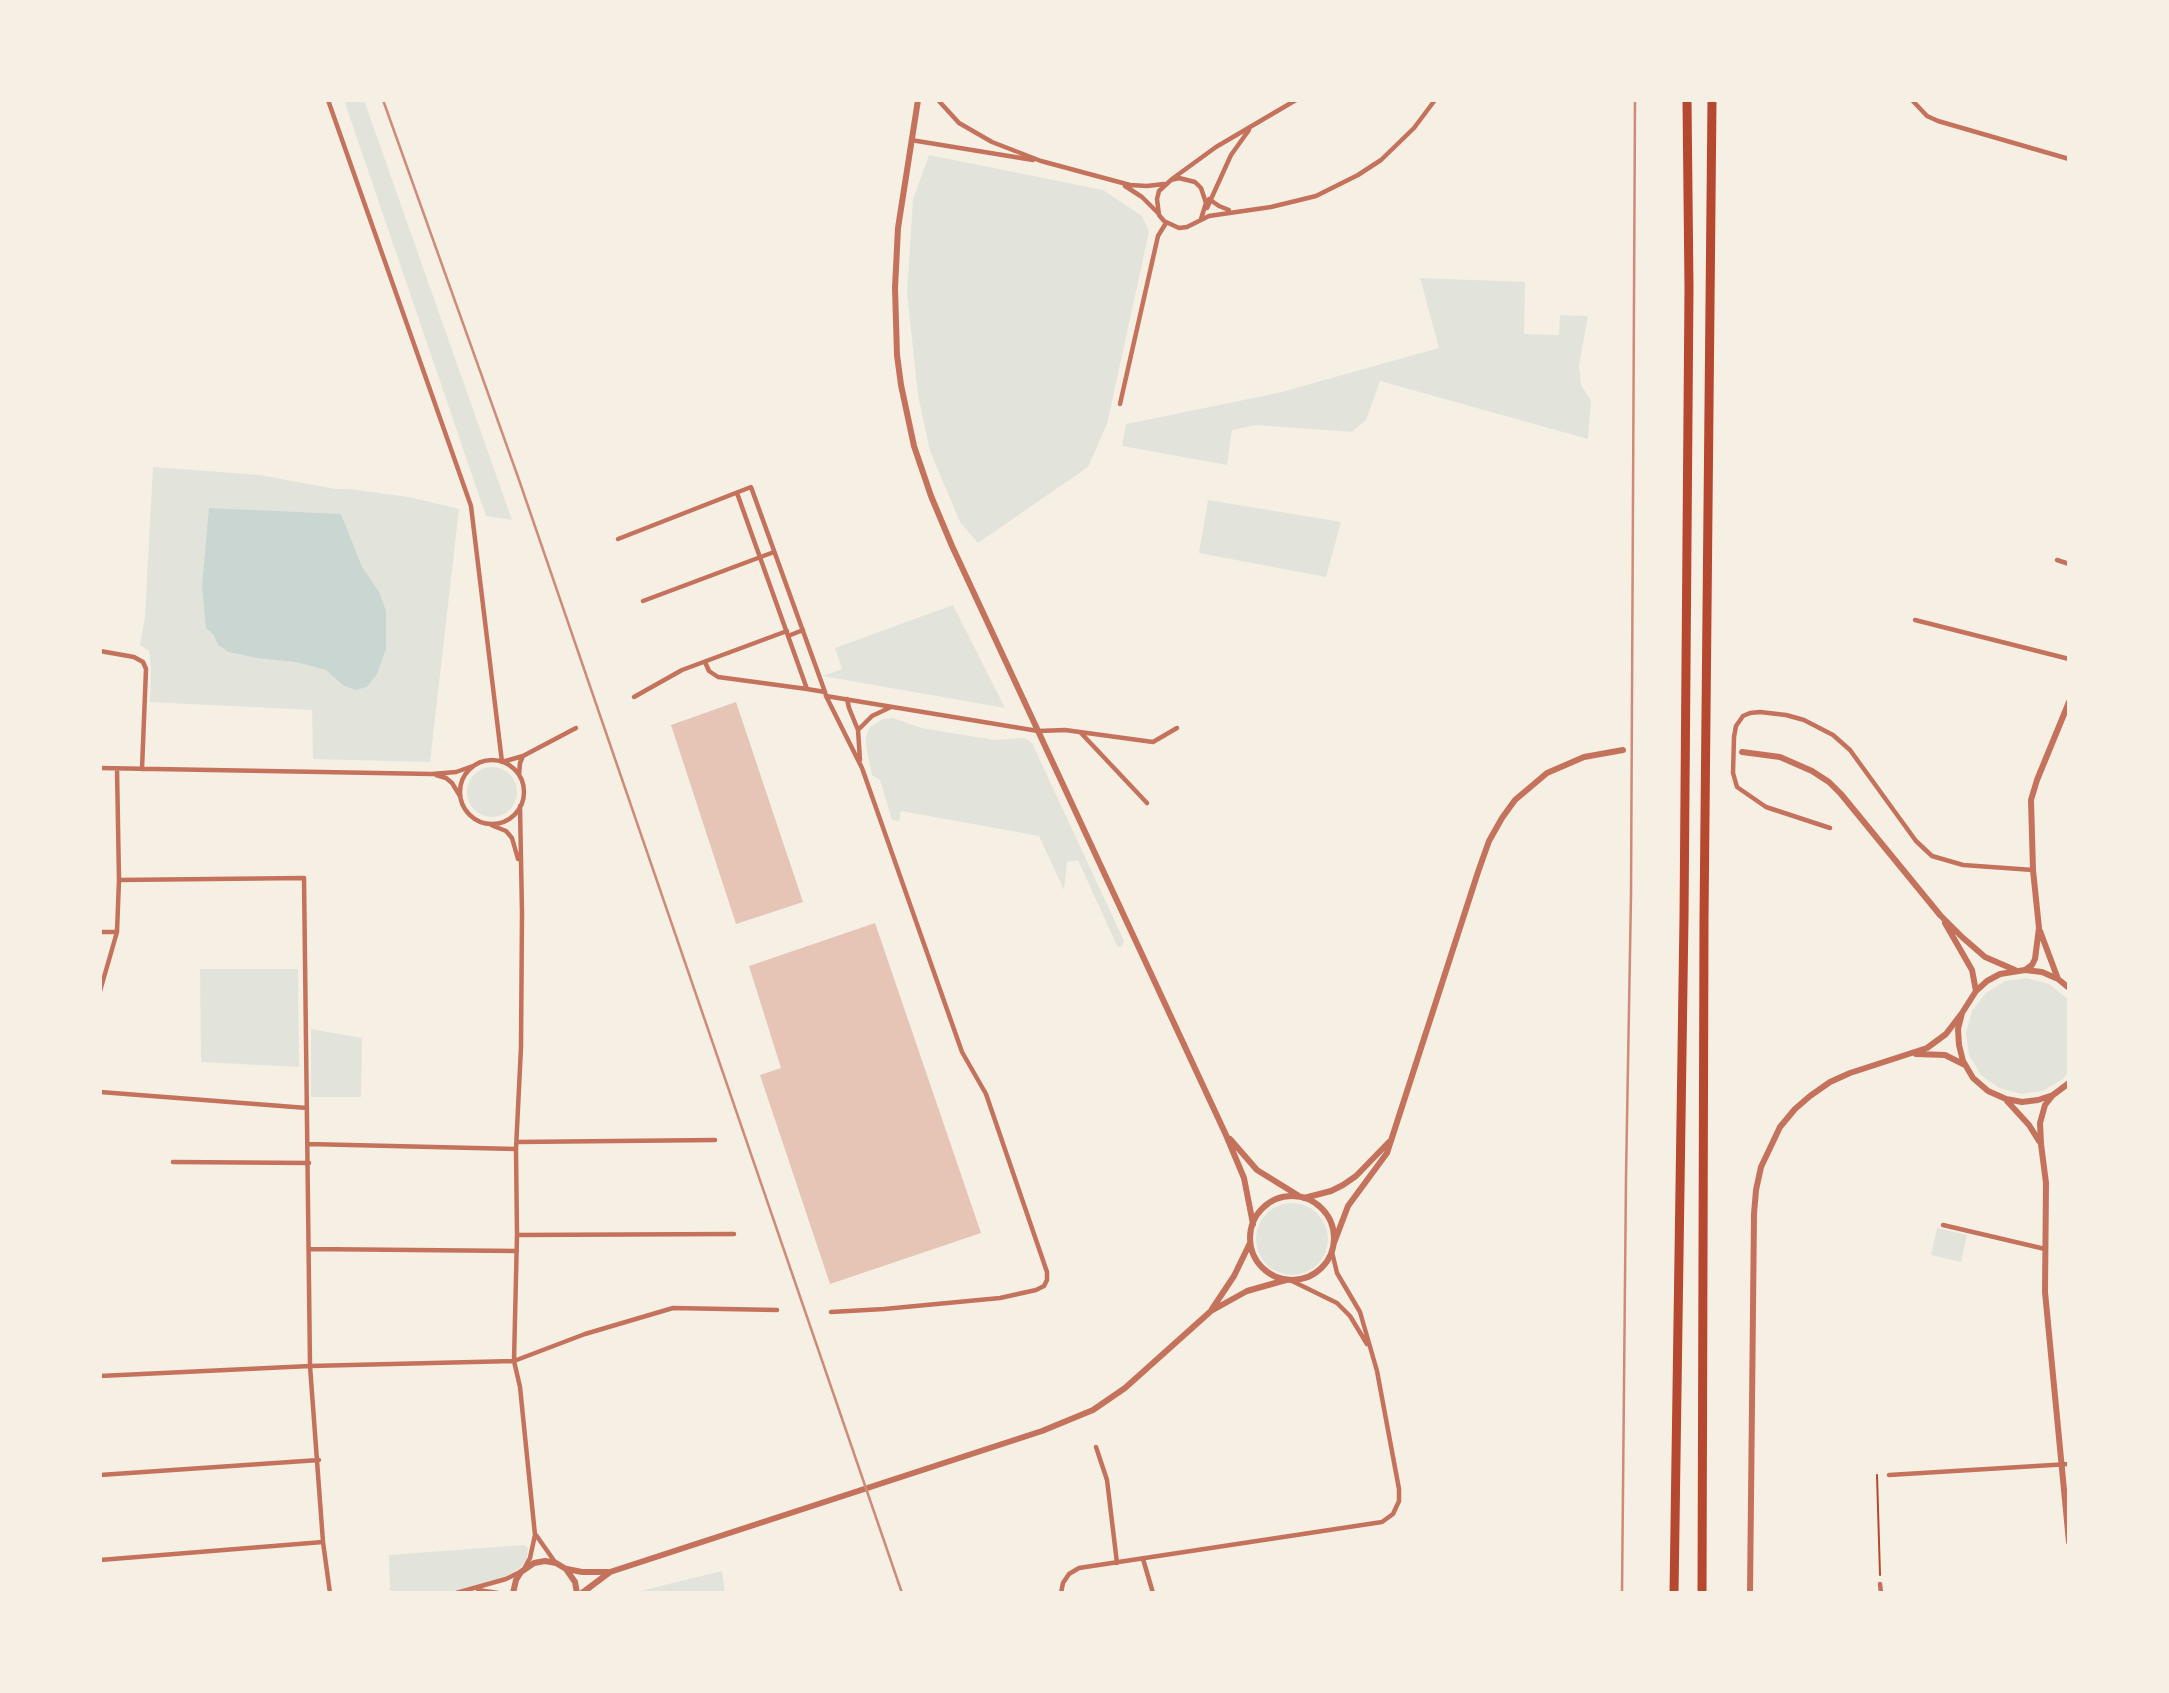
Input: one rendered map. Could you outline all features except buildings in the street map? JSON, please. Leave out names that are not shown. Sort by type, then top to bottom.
[{"type":"highway","points":[[1674,1593],[1684,917],[1689,288],[1686,100]]},
{"type":"highway","points":[[1702,1593],[1704,863],[1712,100]]},
{"type":"street","points":[[328,100],[471,506],[502,762]]},
{"type":"street","points":[[918,100],[898,228],[895,288],[897,355],[907,415],[922,472],[939,518],[1244,1178],[1253,1223],[1250,1243],[1234,1276],[1211,1311]]},
{"type":"street","points":[[939,100],[959,123],[992,142],[1041,161],[1114,181],[1147,186],[1164,184],[1171,180],[1205,154],[1296,100]]},
{"type":"street","points":[[1114,181],[1136,192],[1166,223],[1179,228],[1233,211],[1295,202],[1316,196],[1381,160],[1414,128],[1435,100]]},
{"type":"street","points":[[1912,100],[1919,109],[1938,121],[2069,159]]},
{"type":"street","points":[[1201,219],[1236,146],[1256,123]]},
{"type":"street","points":[[911,140],[1041,161]]},
{"type":"street","points":[[1171,180],[1180,178],[1195,182],[1211,200],[1233,211]]},
{"type":"street","points":[[1159,215],[1157,199],[1164,184]]},
{"type":"street","points":[[1218,187],[1218,200],[1226,209]]},
{"type":"street","points":[[1205,195],[1205,211]]},
{"type":"street","points":[[1120,404],[1158,236],[1166,223]]},
{"type":"street","points":[[618,539],[751,488],[826,694],[862,768]]},
{"type":"street","points":[[737,493],[807,689]]},
{"type":"street","points":[[643,601],[774,552]]},
{"type":"street","points":[[2057,560],[2069,564]]},
{"type":"street","points":[[1916,620],[2069,659]]},
{"type":"street","points":[[634,698],[682,670],[787,633],[803,630]]},
{"type":"street","points":[[100,651],[134,657],[143,662],[146,669],[142,769]]},
{"type":"street","points":[[705,662],[709,671],[718,677],[807,689],[847,699],[1038,732],[1065,730],[1153,742],[1177,727]]},
{"type":"street","points":[[831,1311],[1000,1298],[1035,1290],[1044,1286],[1047,1280],[1047,1272],[986,1094],[962,1052],[953,1029],[862,768],[858,752],[858,730],[847,699]]},
{"type":"street","points":[[2025,970],[2035,959],[2039,928],[2031,800],[2069,702]]},
{"type":"street","points":[[858,730],[872,716],[891,707]]},
{"type":"street","points":[[1830,828],[1766,807],[1737,787],[1733,773],[1734,737],[1736,726],[1743,716],[1760,712],[1786,715],[1804,720],[1833,735],[1850,750],[1916,841],[1932,856],[1963,865],[2034,870]]},
{"type":"street","points":[[502,762],[523,756],[576,728]]},
{"type":"street","points":[[1080,732],[1147,803]]},
{"type":"street","points":[[566,1569],[579,1593],[610,1572],[1042,1431],[1093,1410],[1125,1388],[1211,1311],[1247,1291],[1288,1280],[1304,1279],[1316,1273],[1326,1264],[1332,1252],[1348,1206],[1387,1153],[1478,872],[1489,841],[1502,818],[1532,784],[1547,773],[1584,757],[1623,750]]},
{"type":"street","points":[[1742,751],[1780,757],[1829,782],[1841,793],[1940,915],[1978,952],[2015,970]]},
{"type":"street","points":[[513,1593],[516,1580],[530,1558],[535,1535],[520,1387],[514,1362],[516,1149],[521,1047],[520,806],[523,794],[519,775],[523,756]]},
{"type":"street","points":[[100,768],[432,774],[456,772],[491,760],[502,762],[519,775]]},
{"type":"street","points":[[460,797],[463,778],[473,766]]},
{"type":"street","points":[[100,991],[117,932],[117,769]]},
{"type":"street","points":[[432,774],[452,783],[469,814],[476,820],[506,831],[512,838],[520,874]]},
{"type":"street","points":[[486,823],[505,821],[512,817],[520,806]]},
{"type":"street","points":[[119,880],[304,878],[310,1366],[323,1542],[330,1593]]},
{"type":"street","points":[[1940,915],[1972,970],[1976,991]]},
{"type":"street","points":[[2039,928],[2057,979]]},
{"type":"street","points":[[100,932],[117,932]]},
{"type":"street","points":[[1750,1593],[1752,1304],[1756,1190],[1761,1167],[1780,1127],[1795,1109],[1830,1083],[1873,1065],[1911,1054],[1937,1041],[1954,1025],[1976,991],[2000,974],[2015,970],[2042,972],[2069,988]]},
{"type":"street","points":[[1962,1013],[1958,1029],[1965,1065],[1973,1078],[1988,1091],[2022,1102],[2053,1095],[2069,1083]]},
{"type":"street","points":[[1911,1054],[1945,1055],[1965,1065]]},
{"type":"street","points":[[100,1092],[307,1108]]},
{"type":"street","points":[[2053,1095],[2042,1113],[2041,1144],[2046,1184],[2046,1315],[2065,1465],[2069,1542]]},
{"type":"street","points":[[2006,1099],[2029,1125],[2041,1144]]},
{"type":"street","points":[[1226,1135],[1257,1170],[1317,1204],[1327,1214],[1333,1228],[1334,1242]]},
{"type":"street","points":[[517,1142],[715,1140]]},
{"type":"street","points":[[1253,1223],[1260,1211],[1285,1196],[1302,1197],[1331,1191],[1343,1185],[1356,1176],[1391,1141]]},
{"type":"street","points":[[308,1144],[516,1149]]},
{"type":"street","points":[[173,1162],[309,1163]]},
{"type":"street","points":[[1942,1225],[2045,1249]]},
{"type":"street","points":[[517,1236],[734,1234]]},
{"type":"street","points":[[1250,1243],[1262,1268],[1273,1276],[1326,1297],[1343,1309],[1359,1328],[1371,1351]]},
{"type":"street","points":[[309,1249],[517,1251]]},
{"type":"street","points":[[1060,1593],[1066,1578],[1073,1570],[1382,1522],[1393,1514],[1399,1501],[1399,1489],[1388,1418],[1360,1312],[1337,1273],[1332,1252]]},
{"type":"street","points":[[100,1377],[310,1366],[514,1362],[585,1334],[673,1308],[777,1310]]},
{"type":"street","points":[[1096,1447],[1107,1480],[1117,1563]]},
{"type":"street","points":[[100,1475],[318,1460]]},
{"type":"street","points":[[1889,1475],[2065,1465]]},
{"type":"street","points":[[535,1535],[556,1563]]},
{"type":"street","points":[[100,1560],[323,1542]]},
{"type":"street","points":[[1143,1559],[1153,1593]]},
{"type":"street","points":[[456,1593],[506,1579],[534,1563],[545,1561],[582,1572],[610,1572]]},
{"type":"street","points":[[1880,1584],[1881,1593]]},
{"type":"street","points":[[473,1589],[498,1593]]},
{"type":"path","points":[[1877,1475],[1880,1584]]},
{"type":"shaded area","points":[[344,100],[364,100],[512,520],[486,516]]},
{"type":"shaded area","points":[[929,155],[1103,190],[1142,216],[1149,232],[1107,424],[1088,467],[978,543],[960,522],[930,451],[918,395],[907,293],[913,199]]},
{"type":"shaded area","points":[[1420,278],[1525,282],[1524,334],[1559,335],[1560,315],[1588,316],[1579,365],[1581,385],[1591,401],[1588,439],[1380,381],[1366,420],[1352,432],[1256,425],[1232,430],[1227,465],[1122,446],[1126,424],[1278,393],[1439,348]]},
{"type":"shaded area","points":[[153,467],[260,475],[336,489],[409,497],[459,509],[430,762],[313,759],[312,710],[150,702],[149,651],[140,645],[145,617]]},
{"type":"shaded area","points":[[1208,500],[1341,522],[1326,577],[1199,553]]},
{"type":"shaded area","points":[[209,508],[341,514],[362,567],[379,592],[386,611],[386,649],[377,674],[367,687],[355,690],[343,685],[326,670],[296,662],[229,652],[218,645],[214,635],[206,628],[202,587]]},
{"type":"shaded area","points":[[953,605],[1005,708],[823,676],[842,669],[835,648]]},
{"type":"shaded area","points":[[893,718],[921,728],[995,740],[1023,738],[1032,743],[1124,941],[1122,946],[1118,948],[1078,860],[1067,862],[1064,890],[1039,836],[901,811],[899,821],[892,820],[880,780],[872,775],[866,736],[870,727],[883,719]]},
{"type":"shaded area","points":[[492,767],[510,774],[517,792],[510,810],[492,817],[474,810],[467,792],[474,774]]},
{"type":"shaded area","points":[[200,969],[298,969],[299,1067],[201,1062]]},
{"type":"shaded area","points":[[2027,978],[2049,984],[2069,1000],[2069,1071],[2063,1079],[2043,1091],[2021,1094],[1999,1088],[1981,1075],[1969,1055],[1966,1033],[1972,1011],[1986,993],[2005,981]]},
{"type":"shaded area","points":[[311,1029],[362,1038],[361,1097],[311,1097]]},
{"type":"shaded area","points":[[1292,1203],[1312,1209],[1322,1219],[1328,1239],[1322,1259],[1312,1269],[1292,1275],[1272,1269],[1262,1259],[1256,1239],[1262,1219],[1272,1209]]},
{"type":"shaded area","points":[[1937,1228],[1967,1235],[1961,1262],[1931,1255]]},
{"type":"shaded area","points":[[524,1545],[528,1548],[527,1560],[520,1568],[503,1578],[446,1593],[390,1593],[389,1555]]},
{"type":"shaded area","points":[[722,1571],[725,1593],[632,1593]]},
{"type":"railway","points":[[383,100],[518,477],[902,1593]]},
{"type":"railway","points":[[1622,1593],[1631,895],[1635,100]]}]
